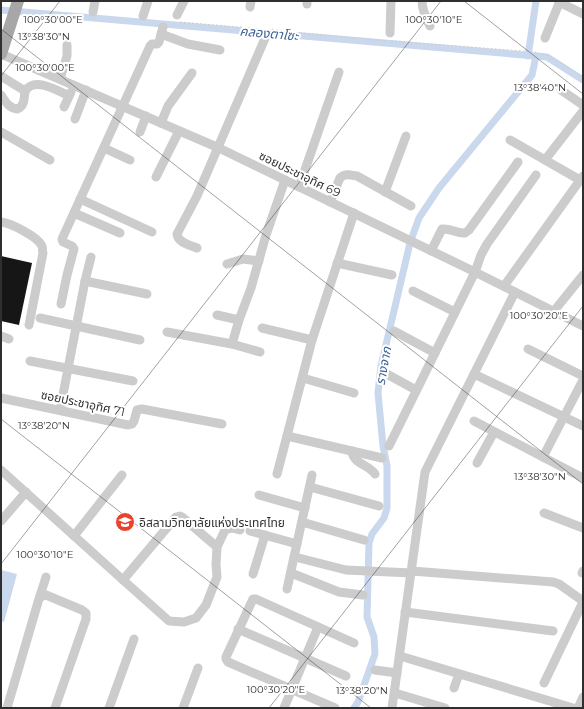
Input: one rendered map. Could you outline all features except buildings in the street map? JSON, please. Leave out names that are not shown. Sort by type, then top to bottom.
[{"type":"main road","points":[[2,49],[18,1]]},
{"type":"street","points":[[93,12],[95,1]]},
{"type":"street","points":[[144,16],[148,1]]},
{"type":"street","points":[[178,19],[184,1]]},
{"type":"street","points":[[390,33],[391,1]]},
{"type":"street","points":[[422,1],[422,7],[430,26]]},
{"type":"street","points":[[545,38],[560,2],[583,14]]},
{"type":"street","points":[[61,304],[66,276],[74,250],[72,246],[63,242],[62,239],[150,46],[158,43],[162,30],[188,44],[220,50]]},
{"type":"street","points":[[197,248],[180,241],[177,238],[177,234],[197,196],[219,148],[267,31]]},
{"type":"street","points":[[60,79],[67,56],[68,44]]},
{"type":"street","name":"ซอยประชาอุทิศ 69","points":[[2,49],[60,79],[219,148],[419,244],[583,326]]},
{"type":"street","points":[[299,187],[339,72]]},
{"type":"street","points":[[161,123],[168,106],[192,73]]},
{"type":"street","points":[[1,76],[25,91]]},
{"type":"street","points":[[1,95],[11,108],[17,109],[22,106],[25,91],[29,86],[37,84],[46,86],[69,96]]},
{"type":"street","points":[[64,107],[74,85]]},
{"type":"street","points":[[75,119],[86,90]]},
{"type":"street","points":[[561,90],[583,105]]},
{"type":"street","points":[[545,160],[583,111]]},
{"type":"street","points":[[140,132],[146,116]]},
{"type":"street","points":[[156,177],[179,131]]},
{"type":"street","points":[[1,132],[50,160]]},
{"type":"street","points":[[385,192],[406,136]]},
{"type":"street","points":[[504,286],[581,178],[510,140]]},
{"type":"street","points":[[104,148],[130,160]]},
{"type":"street","points":[[431,251],[442,229],[452,230],[462,234],[465,234],[469,230],[518,162]]},
{"type":"street","points":[[389,446],[475,272],[481,255],[487,244],[536,174]]},
{"type":"street","points":[[330,202],[340,178],[343,175],[357,176],[411,206]]},
{"type":"street","points":[[232,344],[285,180]]},
{"type":"street","points":[[80,200],[152,232]]},
{"type":"street","points":[[74,213],[120,233]]},
{"type":"street","points":[[276,474],[312,340],[354,213]]},
{"type":"street","points":[[1,222],[8,223],[36,239],[42,246],[43,253],[29,325]]},
{"type":"street","points":[[60,410],[90,257]]},
{"type":"street","points":[[227,264],[242,259],[259,261]]},
{"type":"street","points":[[337,263],[392,275]]},
{"type":"street","points":[[554,311],[583,275]]},
{"type":"street","points":[[86,281],[147,294]]},
{"type":"street","points":[[413,291],[455,312]]},
{"type":"street","points":[[392,708],[425,472],[515,292]]},
{"type":"street","points":[[217,315],[239,320]]},
{"type":"street","points":[[40,318],[140,340]]},
{"type":"street","points":[[262,328],[312,340]]},
{"type":"street","points":[[394,331],[435,353]]},
{"type":"street","points":[[167,332],[232,344],[260,352]]},
{"type":"street","points":[[528,349],[583,376]]},
{"type":"street","points":[[30,361],[134,382]]},
{"type":"street","points":[[385,373],[416,390]]},
{"type":"street","points":[[474,374],[583,426]]},
{"type":"street","points":[[302,378],[354,394]]},
{"type":"street","points":[[543,457],[583,380]]},
{"type":"street","name":"ซอยประชาอุทิศ 71","points":[[1,398],[128,425],[132,424],[134,421],[137,410],[142,409],[222,424]]},
{"type":"street","points":[[474,422],[583,478]]},
{"type":"street","points":[[477,463],[494,432]]},
{"type":"street","points":[[287,436],[382,458]]},
{"type":"street","points":[[352,451],[352,457],[369,468],[375,474]]},
{"type":"street","points":[[1,470],[169,621],[184,622],[196,618],[206,605],[217,577],[217,547],[224,530],[232,528],[240,530]]},
{"type":"street","points":[[74,536],[122,475]]},
{"type":"street","points":[[287,589],[312,475]]},
{"type":"street","points":[[310,487],[379,506]]},
{"type":"street","points":[[1,521],[26,492]]},
{"type":"street","points":[[259,495],[305,508]]},
{"type":"street","points":[[544,513],[583,528]]},
{"type":"street","points":[[123,580],[176,517],[182,517],[217,547]]},
{"type":"street","points":[[302,522],[364,540]]},
{"type":"street","points":[[250,531],[298,544]]},
{"type":"street","points":[[253,574],[265,535]]},
{"type":"street","points":[[295,557],[354,571],[412,572],[553,582],[559,584],[583,601],[544,684]]},
{"type":"street","points":[[291,573],[339,592],[363,595]]},
{"type":"street","points":[[7,706],[46,577]]},
{"type":"street","points":[[40,596],[46,595],[86,613],[86,619],[55,708]]},
{"type":"street","points":[[334,708],[228,662],[226,657],[253,599],[354,643]]},
{"type":"street","points":[[405,612],[553,631]]},
{"type":"street","points":[[284,708],[318,627]]},
{"type":"street","points":[[238,629],[346,676]]},
{"type":"street","points":[[109,708],[134,639]]},
{"type":"street","points":[[400,656],[573,708]]},
{"type":"street","points":[[183,708],[198,668]]},
{"type":"street","points":[[375,670],[397,674]]},
{"type":"street","points":[[454,688],[459,674]]},
{"type":"street","points":[[395,693],[445,708]]},
{"type":"street","points":[[578,708],[583,697]]},
{"type":"path","points":[[178,19],[267,31],[429,45],[535,52],[550,56],[583,77]]},
{"type":"water","points":[[1,570],[17,574],[4,622],[1,621]]},
{"type":"waterway","points":[[528,56],[536,1]]},
{"type":"waterway","name":"คลองตาโซะ","points":[[1,10],[547,57],[583,80]]},
{"type":"waterway","name":"รางจาก","points":[[354,708],[358,702],[375,654],[374,637],[367,617],[369,543],[372,534],[384,518],[387,508],[387,466],[383,446],[378,393],[381,366],[410,243],[419,218],[439,188],[532,75],[536,56]]},
{"type":"place","name":"อิสลามวิทยาลัยแห่งประเทศไทย","points":[[125,522]]}]
